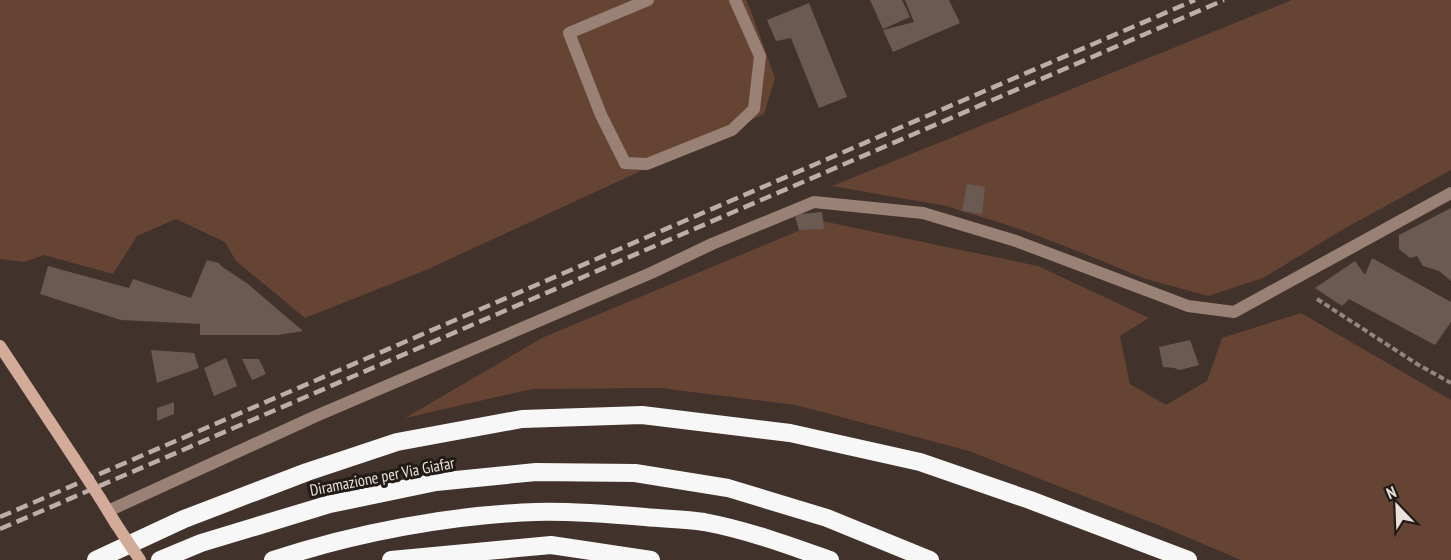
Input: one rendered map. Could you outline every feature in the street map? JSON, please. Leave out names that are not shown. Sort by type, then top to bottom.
[{"type":"highway","points":[[96,560],[184,519],[307,471],[397,442],[522,419],[642,415],[790,433],[920,462],[1030,500],[1188,560]]},
{"type":"highway","name":"Diramazione per Via Giafar","points":[[160,560],[201,543],[330,504],[436,482],[536,472],[635,474],[728,488],[827,518],[930,560]]},
{"type":"highway","points":[[273,560],[367,535],[445,520],[536,512],[607,514],[703,522],[769,538],[830,560]]},
{"type":"highway","points":[[390,560],[551,545],[651,560]]},
{"type":"main road","points":[[0,346],[140,560]]},
{"type":"street","points":[[648,0],[569,33],[601,116],[625,163],[647,164],[732,130],[754,109],[760,56],[735,0]]},
{"type":"street","points":[[108,511],[316,416],[814,202],[923,213],[1016,241],[1188,306],[1234,312],[1451,193]]},
{"type":"path","points":[[1317,299],[1417,364],[1451,383]]},
{"type":"shaded area","points":[[0,0],[746,0],[775,78],[764,114],[426,270],[305,318],[236,261],[225,242],[176,219],[137,236],[113,274],[44,255],[24,262],[0,259]]},
{"type":"shaded area","points":[[1292,0],[1451,0],[1451,170],[1342,230],[1263,278],[1208,296],[1143,278],[1020,229],[946,206],[832,186]]},
{"type":"shaded area","points":[[822,221],[1038,266],[1149,318],[1120,336],[1130,384],[1166,405],[1207,381],[1222,338],[1301,313],[1451,400],[1451,560],[1241,560],[969,451],[796,405],[660,388],[532,389],[405,418],[542,338]]},
{"type":"building","points":[[870,0],[902,0],[910,17],[883,29]]},
{"type":"building","points":[[905,0],[949,0],[960,23],[893,52],[883,30],[914,22]]},
{"type":"building","points":[[809,3],[847,97],[819,108],[791,38],[776,41],[767,20]]},
{"type":"building","points":[[967,184],[985,187],[982,214],[962,211]]},
{"type":"building","points":[[1451,208],[1451,281],[1439,271],[1423,266],[1417,256],[1410,258],[1399,249],[1399,235]]},
{"type":"building","points":[[822,212],[824,229],[799,230],[795,217],[800,214]]},
{"type":"building","points":[[1372,258],[1451,302],[1451,322],[1435,345],[1349,299],[1342,306],[1315,288],[1355,261],[1365,275]]},
{"type":"building","points":[[207,260],[219,263],[248,284],[303,331],[278,335],[200,335],[200,324],[121,320],[40,294],[48,266],[129,288],[133,279],[191,298]]},
{"type":"building","points":[[1190,340],[1199,365],[1180,370],[1163,367],[1159,347]]},
{"type":"building","points":[[151,350],[194,353],[199,368],[157,383]]},
{"type":"building","points":[[226,358],[237,386],[214,396],[204,368]]},
{"type":"building","points":[[242,359],[259,359],[266,374],[252,380]]},
{"type":"building","points":[[174,402],[174,414],[157,421],[157,408]]},
{"type":"railway","points":[[0,517],[1195,0]]},
{"type":"railway","points":[[0,529],[1224,0]]}]
